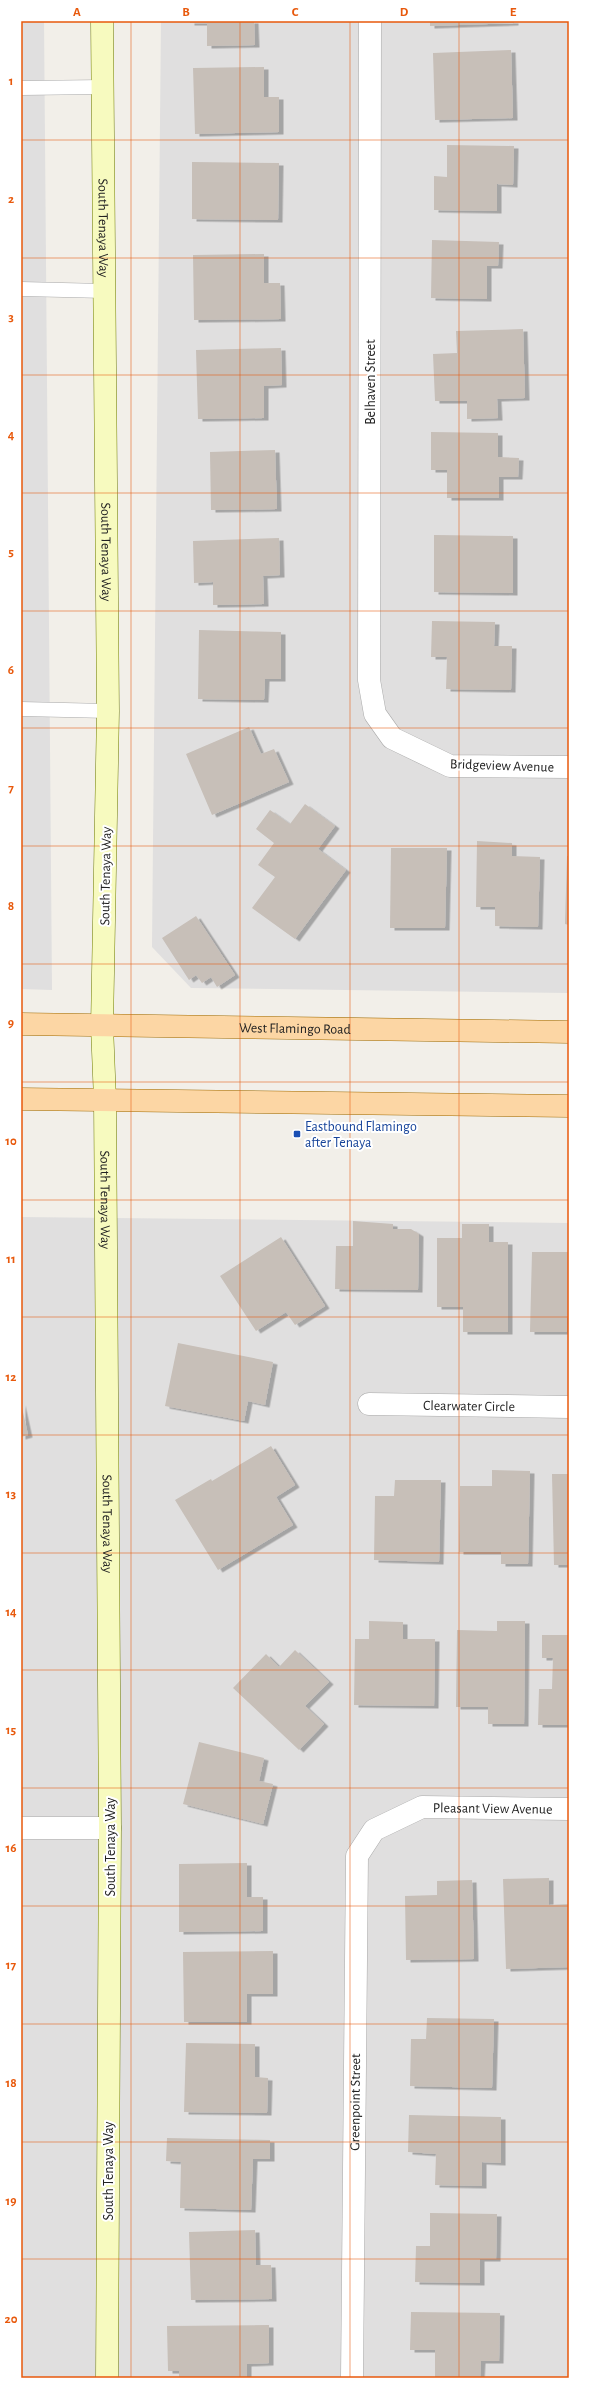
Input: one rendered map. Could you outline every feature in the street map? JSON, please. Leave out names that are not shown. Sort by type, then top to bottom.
[{"type":"main road","name":"West Flamingo Road","points":[[21,1024],[569,1032]]},
{"type":"main road","points":[[21,1099],[569,1106]]},
{"type":"street","name":"South Tenaya Way","points":[[102,21],[108,711],[102,1026],[105,1100],[110,1828],[106,2378]]},
{"type":"street","name":"Belhaven Street","points":[[370,21],[370,680],[376,714],[392,738]]},
{"type":"street","name":"Bridgeview Avenue","points":[[392,738],[450,766],[569,768]]},
{"type":"street","name":"Clearwater Circle","points":[[370,1404],[569,1407]]},
{"type":"street","name":"Pleasant View Avenue","points":[[374,1830],[422,1807],[569,1809]]},
{"type":"street","points":[[21,1828],[110,1828]]},
{"type":"street","name":"Greenpoint Street","points":[[352,2378],[358,1856],[374,1830]]},
{"type":"lane","points":[[21,88],[103,87]]},
{"type":"lane","points":[[21,290],[105,291]]},
{"type":"lane","points":[[21,709],[108,711]]},
{"type":"shaded area","points":[[21,21],[44,21],[52,990],[21,989]]},
{"type":"shaded area","points":[[161,21],[569,21],[569,993],[191,988],[152,947]]},
{"type":"shaded area","points":[[21,1217],[569,1223],[569,2378],[21,2378]]},
{"type":"building","points":[[190,21],[254,21],[255,45],[207,46],[207,23],[190,23]]},
{"type":"building","points":[[430,21],[514,21],[514,23],[430,26]]},
{"type":"building","points":[[511,50],[513,118],[435,120],[433,53]]},
{"type":"building","points":[[264,67],[264,97],[279,97],[279,132],[195,134],[193,68]]},
{"type":"building","points":[[447,145],[514,146],[513,185],[497,184],[497,211],[434,210],[434,176],[447,177]]},
{"type":"building","points":[[192,162],[279,163],[278,220],[192,219]]},
{"type":"building","points":[[432,240],[499,242],[498,266],[487,266],[487,299],[431,298]]},
{"type":"building","points":[[264,254],[264,283],[280,283],[281,319],[194,320],[193,255]]},
{"type":"building","points":[[523,329],[525,398],[497,399],[498,418],[467,419],[467,401],[435,401],[433,354],[457,353],[456,331]]},
{"type":"building","points":[[281,348],[282,385],[264,386],[264,418],[198,419],[196,350]]},
{"type":"building","points":[[431,432],[498,433],[498,457],[519,458],[518,477],[499,477],[499,498],[447,498],[447,470],[431,470]]},
{"type":"building","points":[[275,450],[277,509],[211,510],[210,452]]},
{"type":"building","points":[[434,535],[513,536],[513,593],[434,592]]},
{"type":"building","points":[[279,538],[280,575],[263,576],[264,604],[213,605],[213,582],[194,583],[193,541]]},
{"type":"building","points":[[432,621],[495,622],[494,646],[512,646],[511,690],[446,689],[447,657],[431,657]]},
{"type":"building","points":[[199,630],[281,632],[281,679],[265,679],[264,700],[198,699]]},
{"type":"building","points":[[249,727],[261,754],[274,749],[289,782],[212,815],[186,754]]},
{"type":"building","points":[[305,804],[335,826],[318,849],[346,870],[295,939],[252,908],[275,877],[258,865],[274,843],[256,829],[270,810],[290,824]]},
{"type":"building","points":[[477,841],[512,843],[512,856],[540,857],[538,927],[495,926],[495,907],[476,907]]},
{"type":"building","points":[[391,848],[447,848],[445,928],[390,928]]},
{"type":"building","points":[[567,856],[569,856],[569,925],[565,924]]},
{"type":"building","points":[[196,916],[235,975],[217,987],[211,977],[202,983],[196,975],[189,980],[162,938]]},
{"type":"building","points":[[353,1221],[393,1224],[393,1229],[411,1229],[419,1234],[418,1290],[335,1289],[336,1246],[353,1246]]},
{"type":"building","points":[[462,1224],[489,1224],[489,1242],[508,1242],[508,1332],[463,1332],[463,1307],[437,1307],[437,1238],[462,1238]]},
{"type":"building","points":[[281,1237],[325,1306],[295,1325],[286,1312],[256,1331],[220,1276]]},
{"type":"building","points":[[532,1252],[569,1252],[569,1318],[567,1318],[567,1332],[530,1332]]},
{"type":"building","points":[[178,1343],[273,1362],[265,1405],[248,1401],[244,1421],[165,1406]]},
{"type":"building","points":[[21,1403],[28,1435],[21,1437]]},
{"type":"building","points":[[271,1446],[295,1485],[276,1497],[293,1525],[218,1570],[175,1500],[211,1479],[212,1481]]},
{"type":"building","points":[[492,1470],[530,1471],[528,1564],[501,1564],[501,1552],[459,1552],[460,1486],[492,1486]]},
{"type":"building","points":[[552,1474],[569,1474],[569,1565],[554,1565]]},
{"type":"building","points":[[395,1480],[441,1480],[439,1562],[374,1560],[375,1496],[394,1496]]},
{"type":"building","points":[[369,1621],[403,1622],[403,1639],[435,1639],[434,1706],[354,1705],[355,1639],[369,1639]]},
{"type":"building","points":[[497,1621],[525,1621],[524,1724],[488,1724],[488,1707],[456,1707],[457,1630],[497,1631]]},
{"type":"building","points":[[542,1635],[569,1635],[569,1725],[538,1725],[539,1689],[552,1689],[553,1658],[542,1658]]},
{"type":"building","points":[[295,1650],[329,1682],[305,1706],[324,1724],[299,1750],[233,1688],[266,1654],[279,1667]]},
{"type":"building","points":[[199,1742],[264,1758],[259,1781],[273,1784],[263,1824],[183,1804]]},
{"type":"building","points":[[247,1863],[247,1897],[263,1897],[263,1931],[179,1932],[179,1864]]},
{"type":"building","points":[[549,1878],[549,1905],[569,1904],[569,1967],[506,1969],[503,1879]]},
{"type":"building","points":[[472,1880],[474,1959],[406,1960],[405,1896],[437,1895],[437,1881]]},
{"type":"building","points":[[273,1951],[273,1994],[247,1994],[247,2022],[184,2022],[183,1952]]},
{"type":"building","points":[[427,2018],[494,2019],[492,2088],[410,2086],[411,2039],[426,2039]]},
{"type":"building","points":[[186,2043],[255,2044],[255,2077],[268,2078],[267,2113],[184,2112]]},
{"type":"building","points":[[409,2115],[501,2117],[501,2163],[482,2162],[482,2186],[435,2185],[436,2154],[408,2152]]},
{"type":"building","points":[[167,2138],[270,2140],[270,2159],[253,2159],[251,2210],[180,2208],[181,2162],[166,2161]]},
{"type":"building","points":[[430,2213],[497,2214],[496,2259],[480,2259],[480,2283],[415,2282],[416,2246],[430,2246]]},
{"type":"building","points":[[255,2230],[256,2265],[271,2265],[272,2299],[191,2300],[189,2232]]},
{"type":"building","points":[[411,2312],[500,2313],[499,2361],[481,2361],[480,2378],[435,2378],[435,2350],[410,2350]]},
{"type":"building","points":[[269,2325],[269,2363],[247,2364],[247,2378],[179,2378],[179,2371],[168,2371],[167,2326]]},
{"type":"place","name":"Eastbound Flamingo after Tenaya","points":[[297,1134]]}]
